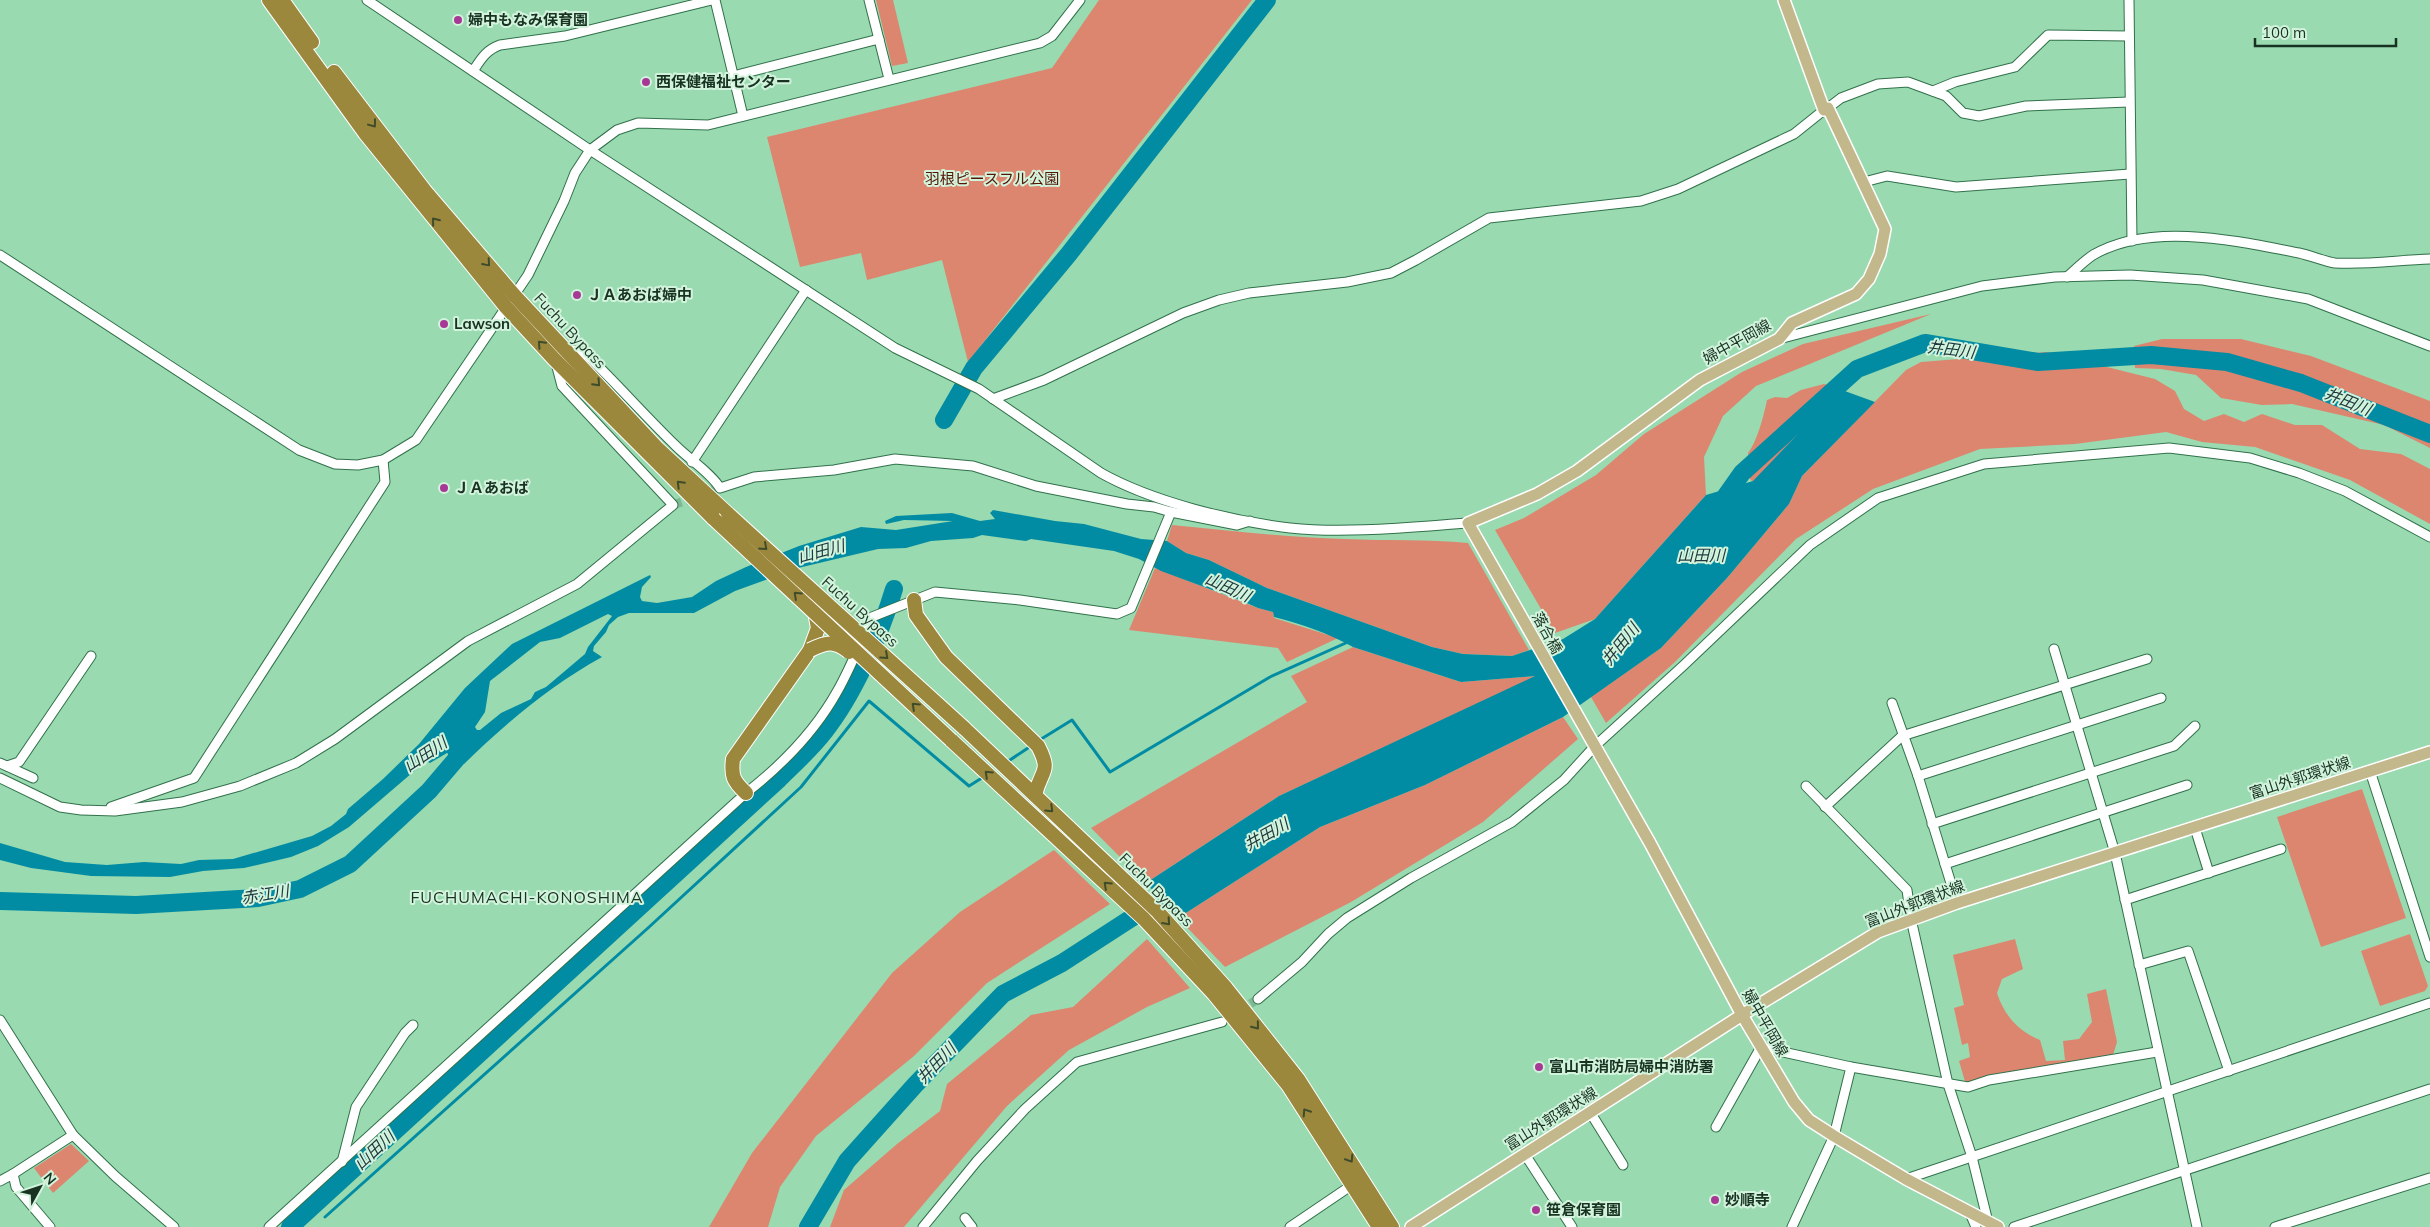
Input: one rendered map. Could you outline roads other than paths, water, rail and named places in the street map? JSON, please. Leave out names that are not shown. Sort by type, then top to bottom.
[{"type":"highway","name":"Fuchu Bypass","points":[[269,0],[366,133],[506,307],[554,360],[714,519],[1220,991],[1298,1079],[1392,1227]]},
{"type":"highway","name":"Fuchu Bypass","points":[[282,0],[425,191],[514,295],[658,449],[964,728],[1158,912],[1220,991],[1288,1085],[1379,1227]]},
{"type":"highway","points":[[909,602],[946,657],[1038,746],[1046,763],[1046,770],[1038,784],[1035,795]]},
{"type":"highway","points":[[746,793],[734,782],[731,773],[733,759],[772,701],[810,650],[818,628],[815,612]]},
{"type":"highway","points":[[810,650],[829,642],[838,644],[877,678],[901,693]]},
{"type":"highway","points":[[964,728],[991,748],[1015,770],[1023,774],[1038,770],[1040,760],[1038,746]]},
{"type":"main road","name":"婦中平岡線","points":[[1471,528],[1578,471],[1700,380],[1779,339],[1792,323],[1856,294],[1869,279],[1880,254],[1885,229],[1864,182],[1826,109],[1784,0]]},
{"type":"main road","name":"落合橋","points":[[1471,528],[1594,748]]},
{"type":"main road","name":"婦中平岡線","points":[[1594,748],[1650,843],[1742,1015],[1794,1102],[1809,1120],[1906,1179],[1993,1224]]},
{"type":"main road","name":"富山外郭環状線","points":[[1410,1227],[1863,940],[1911,919],[1957,903],[2430,752]]},
{"type":"street","points":[[367,0],[590,150],[896,348],[979,389],[1122,485],[1170,502],[1250,521],[1290,528],[1471,528]]},
{"type":"street","points":[[473,71],[483,56],[492,48],[500,45],[565,36],[714,0],[742,116]]},
{"type":"street","points":[[869,0],[889,79]]},
{"type":"street","points":[[0,254],[299,450],[335,464],[358,464],[383,460],[416,440],[540,254],[575,173],[590,150],[617,130],[638,123],[708,125],[889,79],[1040,44],[1052,36],[1080,0]]},
{"type":"street","points":[[2129,0],[2132,241]]},
{"type":"street","points":[[1933,91],[1955,82],[2016,67],[2048,35],[2065,37],[2129,36]]},
{"type":"street","points":[[733,76],[879,40]]},
{"type":"street","points":[[993,399],[1044,380],[1183,313],[1219,300],[1249,293],[1347,282],[1391,273],[1489,218],[1641,201],[1678,189],[1794,134],[1841,98],[1878,84],[1908,82],[1946,96],[1963,113],[1979,116],[2026,106],[2129,102]]},
{"type":"street","points":[[1864,182],[1887,176],[1956,187],[2130,174]]},
{"type":"street","points":[[2067,277],[2092,256],[2111,246],[2146,238],[2184,237],[2229,241],[2316,256],[2333,263],[2430,259]]},
{"type":"street","points":[[1779,339],[1982,286],[2067,277],[2130,274],[2203,280],[2308,299],[2430,346]]},
{"type":"street","points":[[692,462],[806,290]]},
{"type":"street","points":[[568,352],[577,350],[588,356],[692,462],[715,480],[720,488],[754,478],[834,470],[894,459],[923,460],[973,466],[1036,486],[1127,504],[1154,507],[1170,515],[1237,525],[1250,521]]},
{"type":"street","points":[[0,778],[60,806],[115,811],[182,802],[240,786],[296,763],[336,739],[468,640],[577,584],[673,505],[562,386],[554,360]]},
{"type":"street","points":[[1258,999],[1302,962],[1328,934],[1347,918],[1411,878],[1512,822],[1564,780],[1594,748],[1810,545],[1878,498],[1984,464],[2169,448],[2250,458],[2299,474],[2345,491],[2430,537]]},
{"type":"street","points":[[99,810],[194,778],[385,482],[383,460]]},
{"type":"street","points":[[269,1227],[746,793],[775,770],[815,723],[838,690],[872,617],[935,592],[956,592],[1118,614],[1131,608],[1170,515]]},
{"type":"street","points":[[2054,649],[2115,853],[2157,1052],[2197,1227]]},
{"type":"street","points":[[3,765],[19,762],[91,656]]},
{"type":"street","points":[[1825,807],[1902,736],[2147,659]]},
{"type":"street","points":[[1918,776],[2162,698]]},
{"type":"street","points":[[1892,703],[1902,736],[1918,776],[1957,903]]},
{"type":"street","points":[[1932,824],[2174,746],[2195,726]]},
{"type":"street","points":[[3,765],[33,778]]},
{"type":"street","points":[[2370,771],[2430,957]]},
{"type":"street","points":[[1945,864],[2187,785]]},
{"type":"street","points":[[1806,786],[1907,890],[1911,919],[1948,1084],[1993,1224]]},
{"type":"street","points":[[2195,828],[2209,873]]},
{"type":"street","points":[[2125,900],[2281,849]]},
{"type":"street","points":[[2138,965],[2188,950],[2229,1071]]},
{"type":"street","points":[[1906,1179],[2430,1004]]},
{"type":"street","points":[[0,1020],[72,1135],[115,1176],[174,1227]]},
{"type":"street","points":[[923,1227],[1025,1108],[1077,1062],[1222,1022]]},
{"type":"street","points":[[342,1162],[356,1107],[405,1033],[413,1025]]},
{"type":"street","points":[[1716,1127],[1762,1048],[1851,1067],[1968,1087],[1989,1080],[2157,1052]]},
{"type":"street","points":[[1792,1227],[1834,1136],[1851,1067]]},
{"type":"street","points":[[2014,1227],[2430,1090]]},
{"type":"street","points":[[1590,1112],[1623,1165]]},
{"type":"street","points":[[0,1181],[72,1135]]},
{"type":"street","points":[[1524,1153],[1572,1227]]},
{"type":"street","points":[[13,1174],[16,1187],[50,1227]]},
{"type":"street","points":[[2276,1227],[2430,1178]]},
{"type":"street","points":[[1290,1227],[1352,1185]]},
{"type":"street","points":[[1970,1213],[1976,1227]]},
{"type":"street","points":[[965,1218],[972,1227]]},
{"type":"water","name":"山田川","points":[[1831,386],[1875,402],[1802,476],[1789,504],[1727,578],[1661,648],[1563,717],[1425,785],[1320,827],[1178,918],[1146,883],[1279,796],[1535,676],[1461,682],[1353,647],[1315,629],[1274,617],[1273,612],[1161,571],[1139,559],[1114,551],[1031,539],[1026,541],[982,535],[973,538],[931,541],[906,548],[878,549],[798,568],[735,591],[694,613],[629,613],[618,617],[609,625],[606,632],[594,646],[593,651],[602,657],[565,680],[530,706],[464,764],[453,753],[447,753],[430,763],[426,761],[349,827],[318,846],[291,857],[244,868],[203,871],[170,877],[91,876],[31,868],[0,860],[0,843],[65,862],[107,865],[144,862],[181,864],[199,860],[233,859],[312,836],[331,826],[346,814],[348,809],[383,779],[419,744],[465,688],[512,644],[650,575],[651,577],[642,587],[640,597],[642,601],[657,603],[692,597],[716,581],[746,567],[799,546],[861,527],[896,530],[953,521],[904,520],[886,524],[885,521],[896,516],[952,513],[980,521],[995,519],[990,513],[993,510],[1084,524],[1141,539],[1167,541],[1186,553],[1209,560],[1267,588],[1432,647],[1463,654],[1512,656],[1563,639],[1595,619],[1706,495],[1753,481],[1797,435]],"holes":[[[608,614],[612,616],[588,647],[585,654],[546,687],[535,692],[531,699],[501,713],[480,730],[477,730],[475,727],[485,712],[490,681],[540,642],[560,638]]]},
{"type":"waterway","points":[[944,420],[974,368],[1068,255],[1267,0]]},
{"type":"waterway","name":"井田川","points":[[1718,507],[1742,473],[1857,369],[1925,343],[2038,362],[2151,355],[2227,362],[2301,383],[2430,434]]},
{"type":"waterway","name":"山田川","points":[[290,1227],[779,779],[808,750],[835,717],[855,683],[882,625],[894,589]]},
{"type":"waterway","points":[[1038,741],[1072,720],[1110,772],[1270,677],[1348,642]]},
{"type":"waterway","points":[[325,1217],[648,928],[801,787],[869,701],[969,786],[985,776]]},
{"type":"waterway","name":"赤江川","points":[[0,901],[136,905],[258,898],[300,889],[350,864],[429,791],[458,757],[452,736]]},
{"type":"waterway","points":[[1007,762],[1031,746]]},
{"type":"waterway","name":"井田川","points":[[808,1227],[847,1161],[915,1085],[1003,994],[1062,963],[1181,886]]},
{"type":"tunnel","points":[[673,505],[720,488]]},
{"type":"tunnel","points":[[1239,1011],[1258,999]]},
{"type":"place","name":"婦中もなみ保育園","points":[[458,20]]},
{"type":"place","name":"西保健福祉センター","points":[[646,82]]},
{"type":"place","name":"ＪＡあおば婦中","points":[[577,295]]},
{"type":"place","name":"Lawson","points":[[444,324]]},
{"type":"place","name":"ＪＡあおば","points":[[444,488]]},
{"type":"place","name":"富山市消防局婦中消防署","points":[[1539,1067]]},
{"type":"place","name":"妙順寺","points":[[1715,1200]]},
{"type":"place","name":"笹倉保育園","points":[[1536,1210]]},
{"type":"district","name":"FUCHUMACHI-KONOSHIMA","points":[[527,897]]},
{"type":"park label","name":"羽根ピースフル公園","points":[[992,179]]}]
